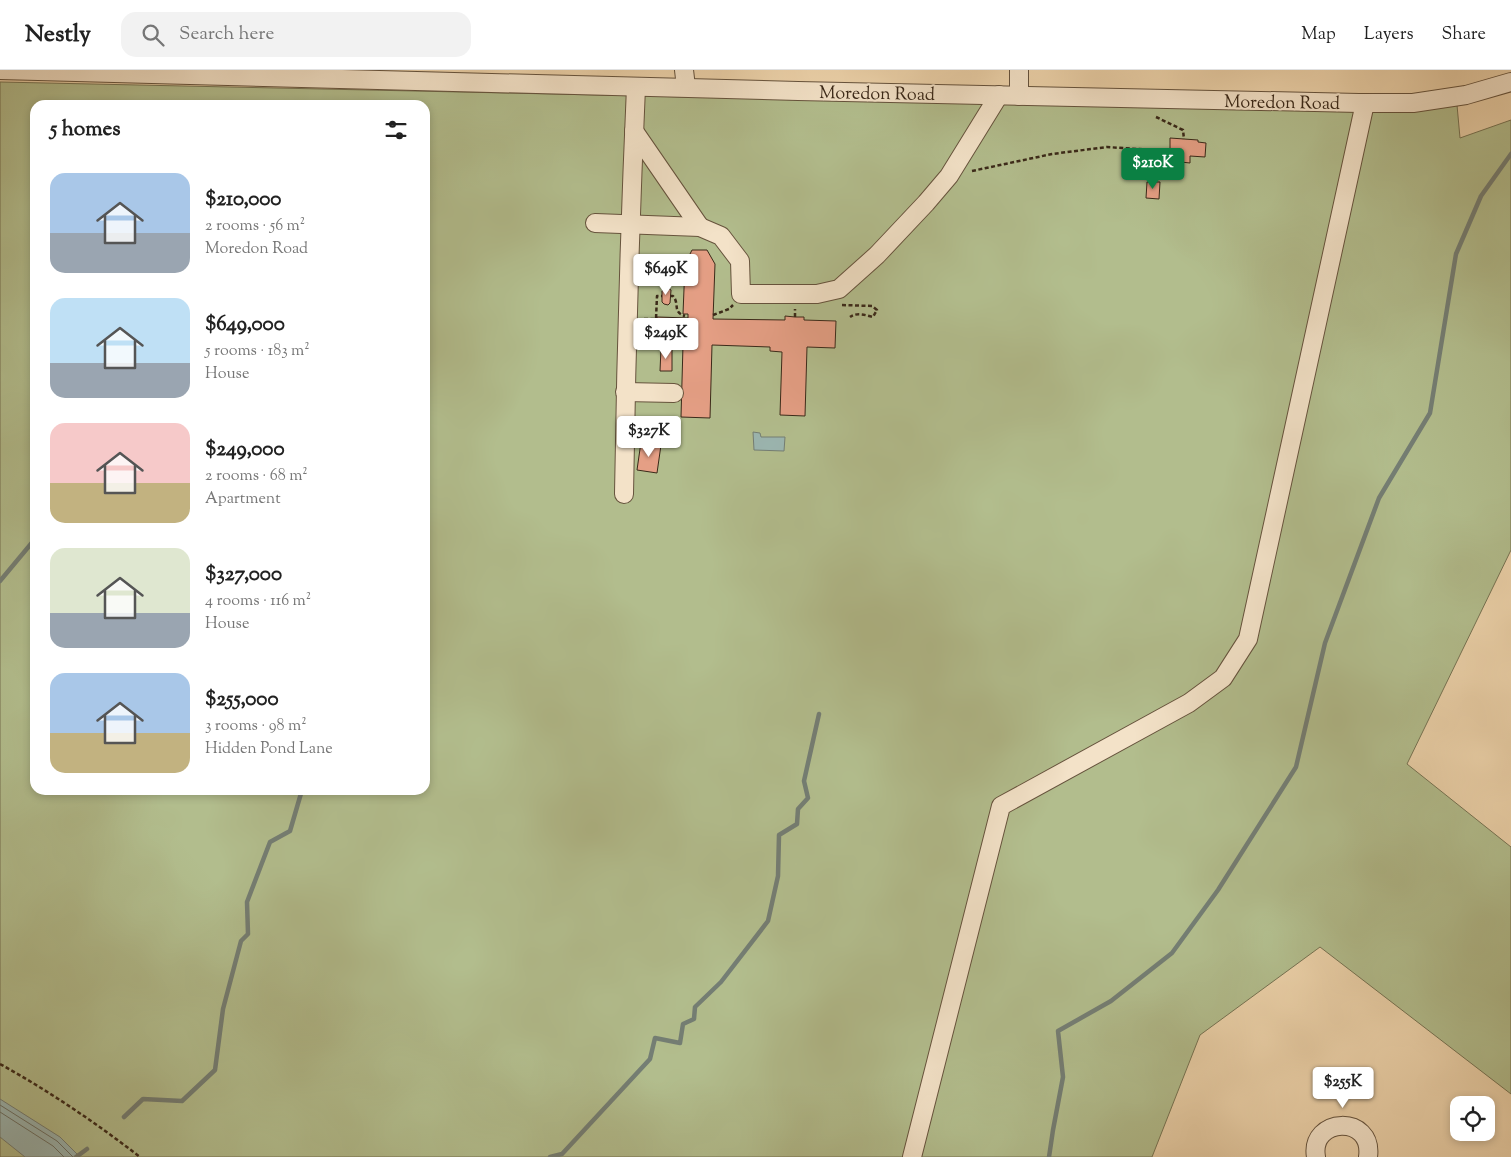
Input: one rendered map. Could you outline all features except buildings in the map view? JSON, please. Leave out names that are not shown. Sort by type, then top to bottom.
[{"type":"street","name":"Moredon Road","points":[[0,70],[636,87],[685,79],[1019,96],[1365,103],[1413,103],[1466,94],[1511,82]]},
{"type":"street","points":[[1019,70],[1019,96]]},
{"type":"street","points":[[624,494],[625,392],[636,87]]},
{"type":"street","points":[[595,223],[700,227],[721,236],[740,261],[741,294],[817,294],[838,289],[877,255],[949,176],[1000,95]]},
{"type":"street","points":[[912,1157],[1001,806],[1189,703],[1223,678],[1248,639],[1365,103]]},
{"type":"street","points":[[634,130],[700,227]]},
{"type":"street","points":[[625,392],[674,393]]},
{"type":"street","points":[[1316,1157],[1317,1142],[1322,1134],[1329,1128],[1339,1125],[1357,1129],[1365,1137],[1368,1146],[1368,1157]]},
{"type":"path","points":[[1156,117],[1183,130],[1184,139]]},
{"type":"path","points":[[949,176],[1052,154],[1107,147],[1153,150]]},
{"type":"path","points":[[629,306],[641,310],[641,318],[656,319],[657,296],[662,296]]},
{"type":"path","points":[[670,296],[673,296],[676,300],[677,311],[685,316]]},
{"type":"path","points":[[713,315],[729,309],[733,305],[733,299]]},
{"type":"path","points":[[834,305],[872,306],[877,310],[873,317],[854,314],[850,317]]},
{"type":"path","points":[[0,1064],[39,1086],[85,1116],[140,1157]]},
{"type":"green space","points":[[0,82],[1378,112],[1457,105],[1460,138],[1511,120],[1511,550],[1407,764],[1511,847],[1511,1094],[1320,947],[1200,1035],[1152,1157],[0,1157]]},
{"type":"water","points":[[753,432],[760,433],[761,437],[785,437],[784,451],[754,450]]},
{"type":"water","points":[[0,1099],[60,1137],[80,1157],[25,1157],[0,1137]]},
{"type":"waterway","points":[[1049,1157],[1063,1077],[1058,1031],[1111,1001],[1172,953],[1218,890],[1296,767],[1325,643],[1379,498],[1430,413],[1456,254],[1481,196],[1511,154]]},
{"type":"waterway","points":[[0,581],[30,545]]},
{"type":"waterway","points":[[550,1157],[562,1154],[650,1059],[655,1038],[680,1043],[683,1024],[694,1019],[695,1007],[721,982],[768,921],[778,876],[779,835],[797,824],[798,809],[808,798],[804,781],[819,714]]},
{"type":"waterway","points":[[124,1117],[143,1099],[182,1101],[215,1070],[223,1009],[241,941],[248,934],[247,902],[270,842],[290,831],[301,795]]},
{"type":"waterway","points":[[76,1157],[87,1149]]}]
